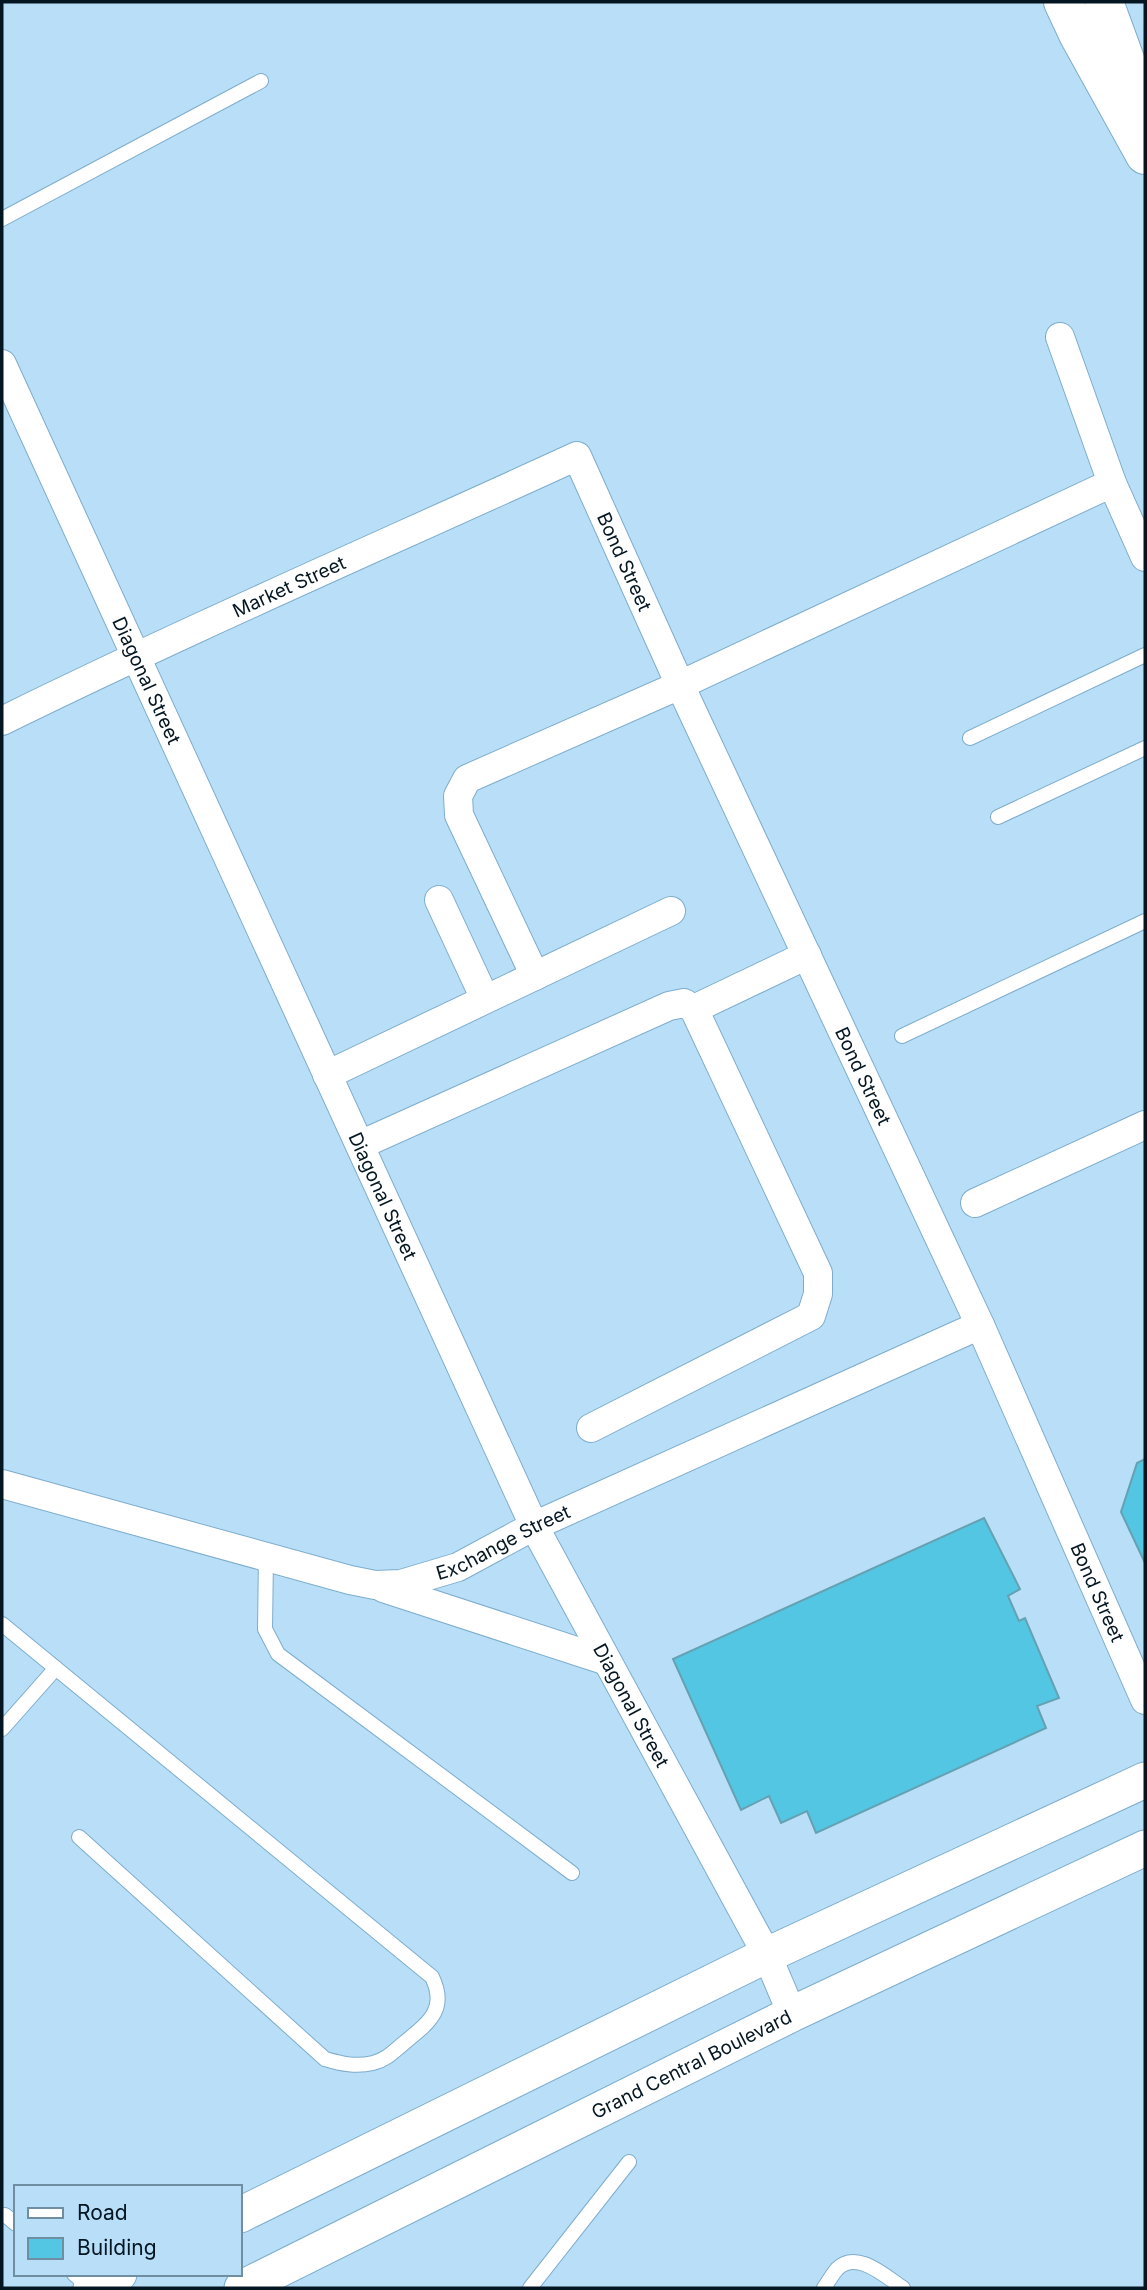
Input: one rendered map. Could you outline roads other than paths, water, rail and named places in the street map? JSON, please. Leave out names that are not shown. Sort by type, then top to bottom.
[{"type":"main road","points":[[1063,2],[1145,155]]},
{"type":"main road","points":[[1104,2],[1145,114]]},
{"type":"street","points":[[1060,337],[1112,483],[1145,557]]},
{"type":"street","name":"Diagonal Street","points":[[2,364],[534,1526],[767,1955],[792,2014]]},
{"type":"street","name":"Market Street","points":[[2,721],[134,656],[215,622],[577,456]]},
{"type":"street","name":"Bond Street","points":[[577,456],[680,685],[980,1325],[1145,1700]]},
{"type":"street","points":[[535,976],[459,815],[458,796],[467,779],[680,685],[1112,483]]},
{"type":"street","points":[[439,900],[485,999]]},
{"type":"street","points":[[327,1075],[671,911]]},
{"type":"street","points":[[694,1009],[807,955]]},
{"type":"street","points":[[360,1145],[669,1006],[684,1003],[694,1009],[818,1273],[818,1294],[811,1316],[591,1428]]},
{"type":"street","points":[[975,1203],[1145,1125]]},
{"type":"street","name":"Exchange Street","points":[[2,1484],[375,1585],[401,1584],[458,1567],[534,1526],[980,1325]]},
{"type":"street","points":[[375,1585],[607,1661]]},
{"type":"street","points":[[242,2214],[767,1955],[1145,1780]]},
{"type":"street","name":"Grand Central Boulevard","points":[[242,2288],[792,2014],[1145,1848]]},
{"type":"street","points":[[90,2288],[115,2276]]},
{"type":"lane","points":[[2,219],[261,81]]},
{"type":"lane","points":[[970,738],[1145,655]]},
{"type":"lane","points":[[998,817],[1145,748]]},
{"type":"lane","points":[[902,1036],[1145,921]]},
{"type":"lane","points":[[266,1556],[265,1629],[278,1654],[572,1873]]},
{"type":"lane","points":[[2,1624],[432,1977],[438,1990],[437,2010],[429,2022],[385,2059],[361,2065],[348,2065],[325,2059],[79,1837]]},
{"type":"lane","points":[[2,1729],[56,1668]]},
{"type":"lane","points":[[530,2288],[629,2162]]},
{"type":"lane","points":[[824,2288],[839,2267],[852,2262],[865,2263],[903,2288]]},
{"type":"lane","points":[[76,2276],[90,2288]]}]
